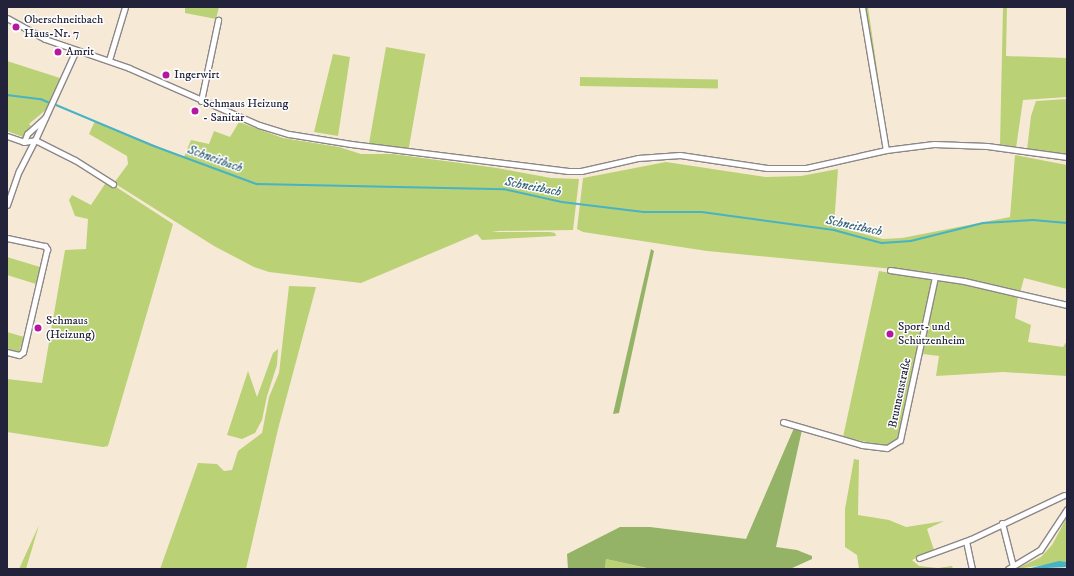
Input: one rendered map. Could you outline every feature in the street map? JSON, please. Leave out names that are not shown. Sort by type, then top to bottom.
[{"type":"street","points":[[109,60],[125,7]]},
{"type":"street","points":[[862,7],[886,150]]},
{"type":"street","points":[[7,18],[38,36],[109,60],[240,117],[300,136],[555,170],[581,170],[638,158],[680,155],[767,168],[806,168],[886,150],[927,145],[968,144],[1067,157]]},
{"type":"street","points":[[201,101],[218,20]]},
{"type":"street","points":[[7,205],[18,171],[51,109],[76,50]]},
{"type":"street","points":[[24,142],[27,134],[47,117]]},
{"type":"street","points":[[7,136],[24,142],[35,140],[75,160],[113,184]]},
{"type":"street","points":[[7,238],[45,246],[47,249],[24,352],[19,355],[7,352]]},
{"type":"street","points":[[890,270],[935,277],[1067,305]]},
{"type":"street","name":"Brunnenstraße","points":[[783,422],[862,445],[887,448],[900,440],[935,277]]},
{"type":"street","points":[[919,558],[966,541],[1064,495]]},
{"type":"street","points":[[1002,523],[1010,567],[1040,550],[1067,509]]},
{"type":"street","points":[[966,541],[972,569]]},
{"type":"green space","points":[[185,7],[219,7],[216,19],[185,13]]},
{"type":"green space","points":[[865,7],[868,7],[888,144],[869,28]]},
{"type":"green space","points":[[1003,7],[1007,7],[1006,56],[1067,58],[1067,97],[1023,100],[1016,148],[1000,145]]},
{"type":"green space","points":[[386,47],[425,54],[408,150],[369,144]]},
{"type":"green space","points":[[333,54],[350,57],[338,136],[314,132]]},
{"type":"green space","points":[[7,61],[60,78],[48,108],[29,124],[31,126],[23,137],[7,131]]},
{"type":"green space","points":[[580,77],[718,79],[718,88],[580,86]]},
{"type":"green space","points":[[1067,99],[1067,156],[1027,150],[1031,116],[1036,101]]},
{"type":"green space","points":[[95,121],[184,157],[191,140],[209,144],[214,131],[230,137],[239,122],[283,138],[339,147],[361,154],[393,154],[497,168],[551,178],[579,179],[573,230],[499,231],[491,232],[550,232],[555,233],[556,236],[482,240],[477,234],[361,283],[269,272],[254,267],[214,246],[114,183],[128,164],[127,156],[89,134]]},
{"type":"green space","points":[[1015,155],[1067,165],[1067,289],[1024,278],[1020,293],[935,273],[707,251],[583,232],[577,229],[583,178],[666,162],[766,177],[801,176],[838,169],[834,226],[883,239],[902,238],[1010,217]]},
{"type":"green space","points":[[107,181],[173,224],[108,446],[103,447],[7,432],[7,379],[42,383],[65,250],[86,249],[88,219],[75,216],[69,200],[72,195],[91,205]]},
{"type":"green space","points":[[651,249],[654,251],[619,413],[613,414]]},
{"type":"green space","points":[[7,257],[40,267],[36,284],[7,275]]},
{"type":"green space","points":[[879,271],[932,280],[898,438],[886,446],[843,437]]},
{"type":"green space","points":[[941,279],[1018,296],[1015,318],[1031,325],[1028,342],[1063,347],[1067,341],[1067,376],[1003,372],[936,376],[939,356],[923,354],[936,283]]},
{"type":"green space","points":[[289,286],[316,287],[278,429],[246,569],[160,569],[198,463],[217,464],[224,471],[232,470],[238,451],[262,433],[269,397],[279,373]]},
{"type":"green space","points":[[7,332],[24,337],[19,352],[7,349]]},
{"type":"green space","points":[[278,349],[277,365],[267,396],[262,420],[255,433],[242,439],[227,435],[248,371],[257,397],[273,353]]},
{"type":"green space","points":[[794,428],[802,430],[776,547],[797,550],[812,556],[812,559],[790,569],[651,569],[606,559],[605,569],[568,569],[567,554],[620,527],[650,527],[746,539]]},
{"type":"green space","points":[[854,459],[859,460],[858,515],[889,520],[906,527],[944,521],[927,529],[934,550],[912,560],[919,566],[938,568],[952,566],[953,569],[859,569],[857,555],[845,547],[845,509]]},
{"type":"green space","points":[[1067,517],[1067,562],[1016,569],[1041,557],[1052,545]]},
{"type":"green space","points":[[39,525],[26,569],[19,569]]},
{"type":"green space","points":[[606,559],[650,569],[605,569]]},
{"type":"water","points":[[1059,561],[1067,562],[1067,567],[1027,569]]},
{"type":"waterway","name":"Schneitbach","points":[[7,95],[41,99],[50,103]]},
{"type":"waterway","name":"Schneitbach","points":[[54,104],[154,146],[257,184],[504,189],[562,202],[643,212],[702,212],[834,230],[882,243],[911,241],[983,223],[1033,220],[1067,223]]},
{"type":"place","name":"Oberschneitbach Haus-Nr. 7","points":[[16,27]]},
{"type":"place","name":"Amrit","points":[[58,52]]},
{"type":"place","name":"Ingerwirt","points":[[166,75]]},
{"type":"place","name":"Schmaus Heizung - Sanitär","points":[[195,111]]},
{"type":"place","name":"Schmaus (Heizung)","points":[[38,328]]},
{"type":"place","name":"Sport- und Schützenheim","points":[[890,334]]}]
